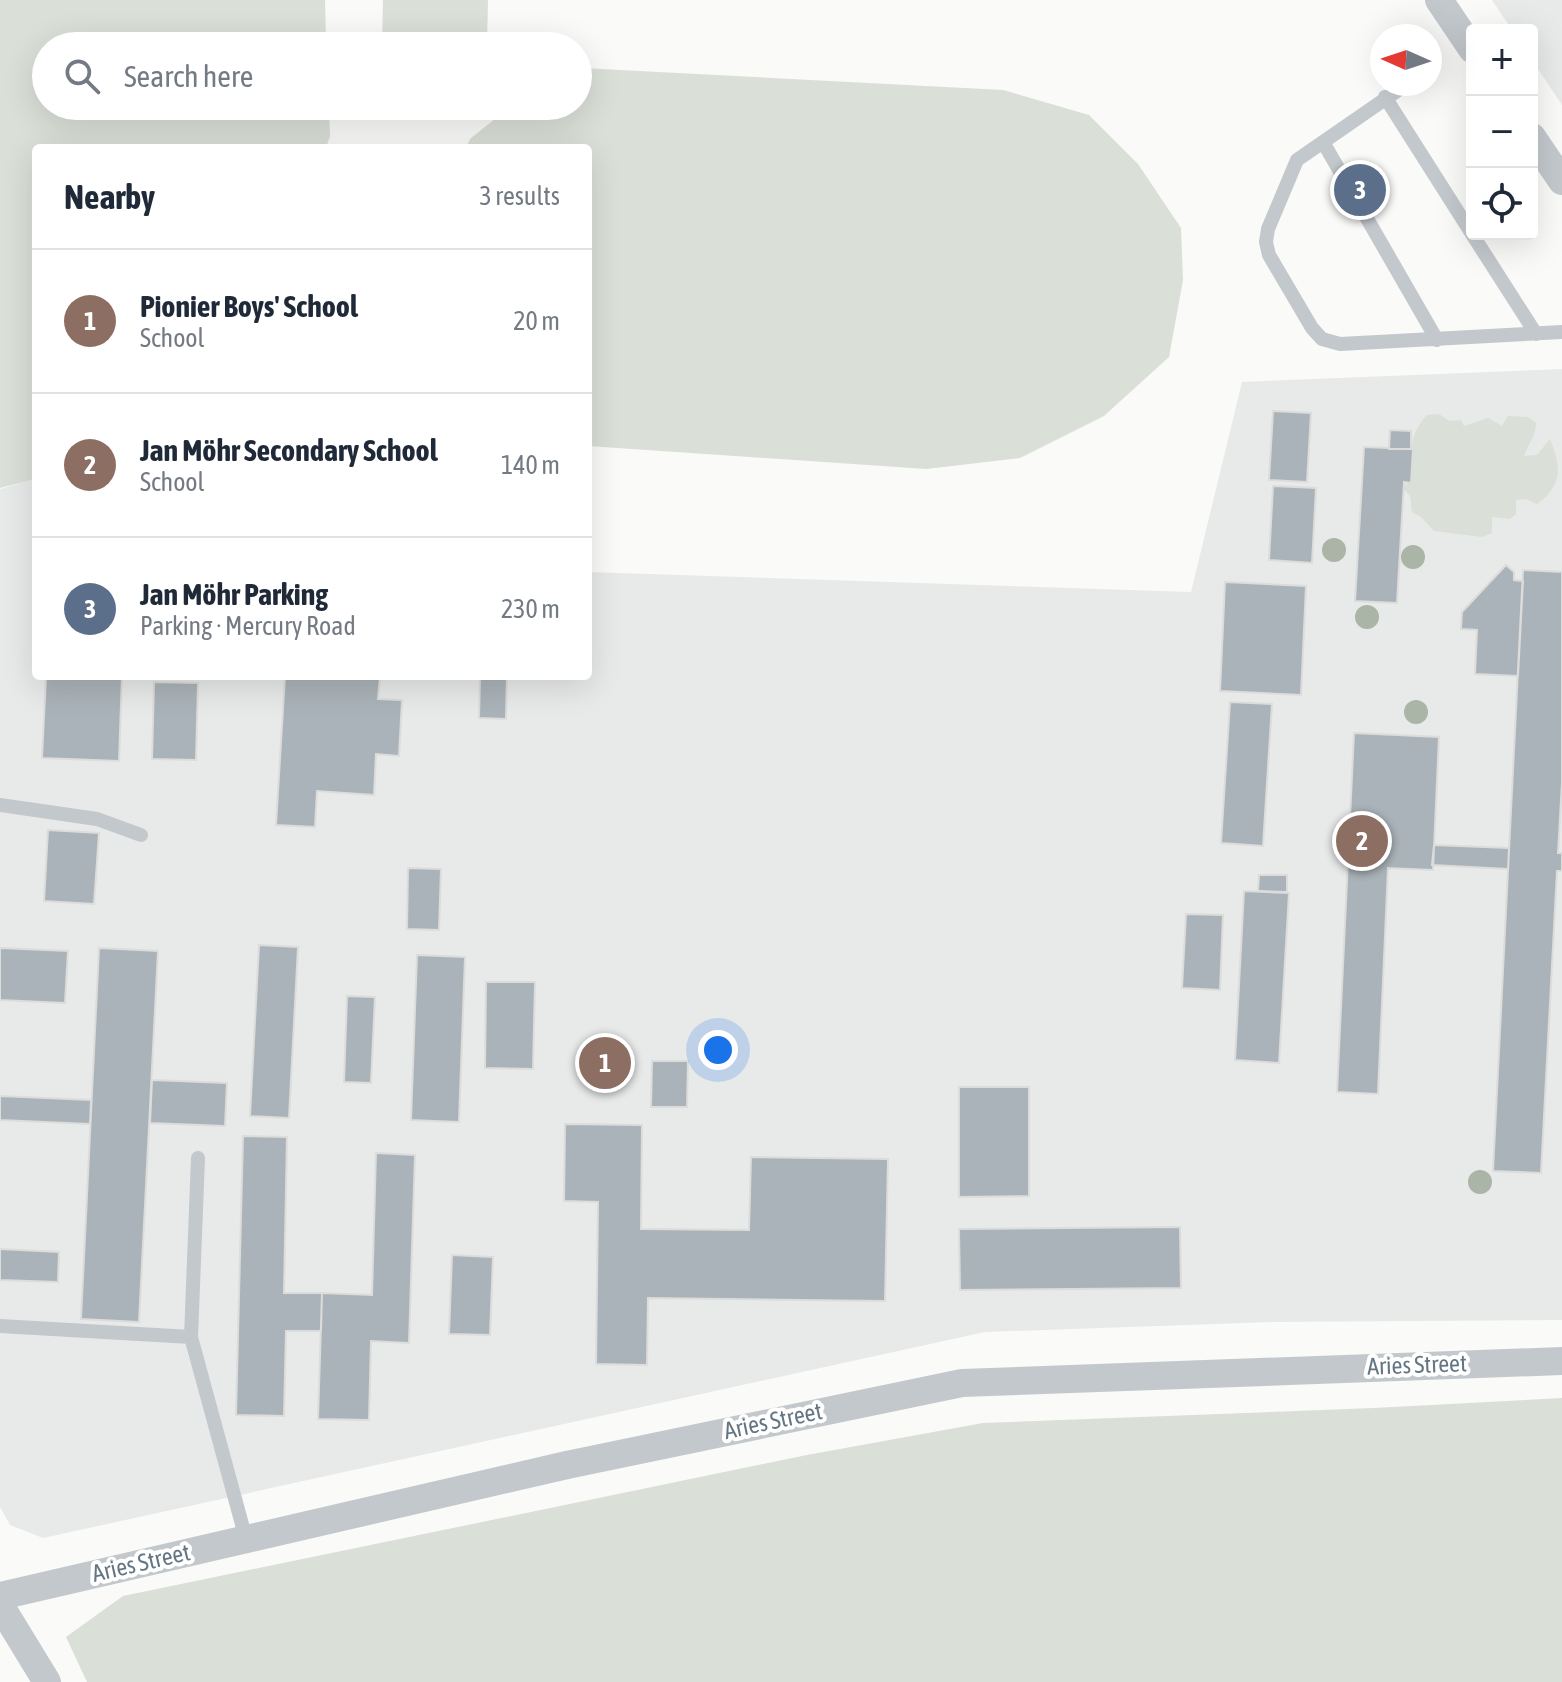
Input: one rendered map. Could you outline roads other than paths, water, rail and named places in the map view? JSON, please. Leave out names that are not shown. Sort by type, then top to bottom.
[{"type":"street","points":[[1439,0],[1466,40]]},
{"type":"street","points":[[1538,146],[1562,181]]},
{"type":"street","name":"Aries Street","points":[[0,1596],[567,1465],[962,1383],[1079,1376],[1562,1361]]},
{"type":"street","points":[[0,1605],[47,1682]]},
{"type":"lane","points":[[1466,225],[1385,97],[1297,160],[1268,229],[1266,242],[1269,255],[1312,328],[1322,339],[1340,344],[1562,332]]},
{"type":"lane","points":[[1323,142],[1437,340]]},
{"type":"lane","points":[[1476,240],[1536,334]]},
{"type":"lane","points":[[0,805],[97,819],[141,835]]},
{"type":"lane","points":[[198,1158],[191,1337],[246,1539]]},
{"type":"lane","points":[[0,1326],[191,1337]]},
{"type":"place","name":"Jan Möhr Parking","points":[[1360,190]]},
{"type":"place","name":"Jan Möhr Secondary School","points":[[1362,841]]},
{"type":"place","name":"Pionier Boys' School","points":[[605,1063]]}]
